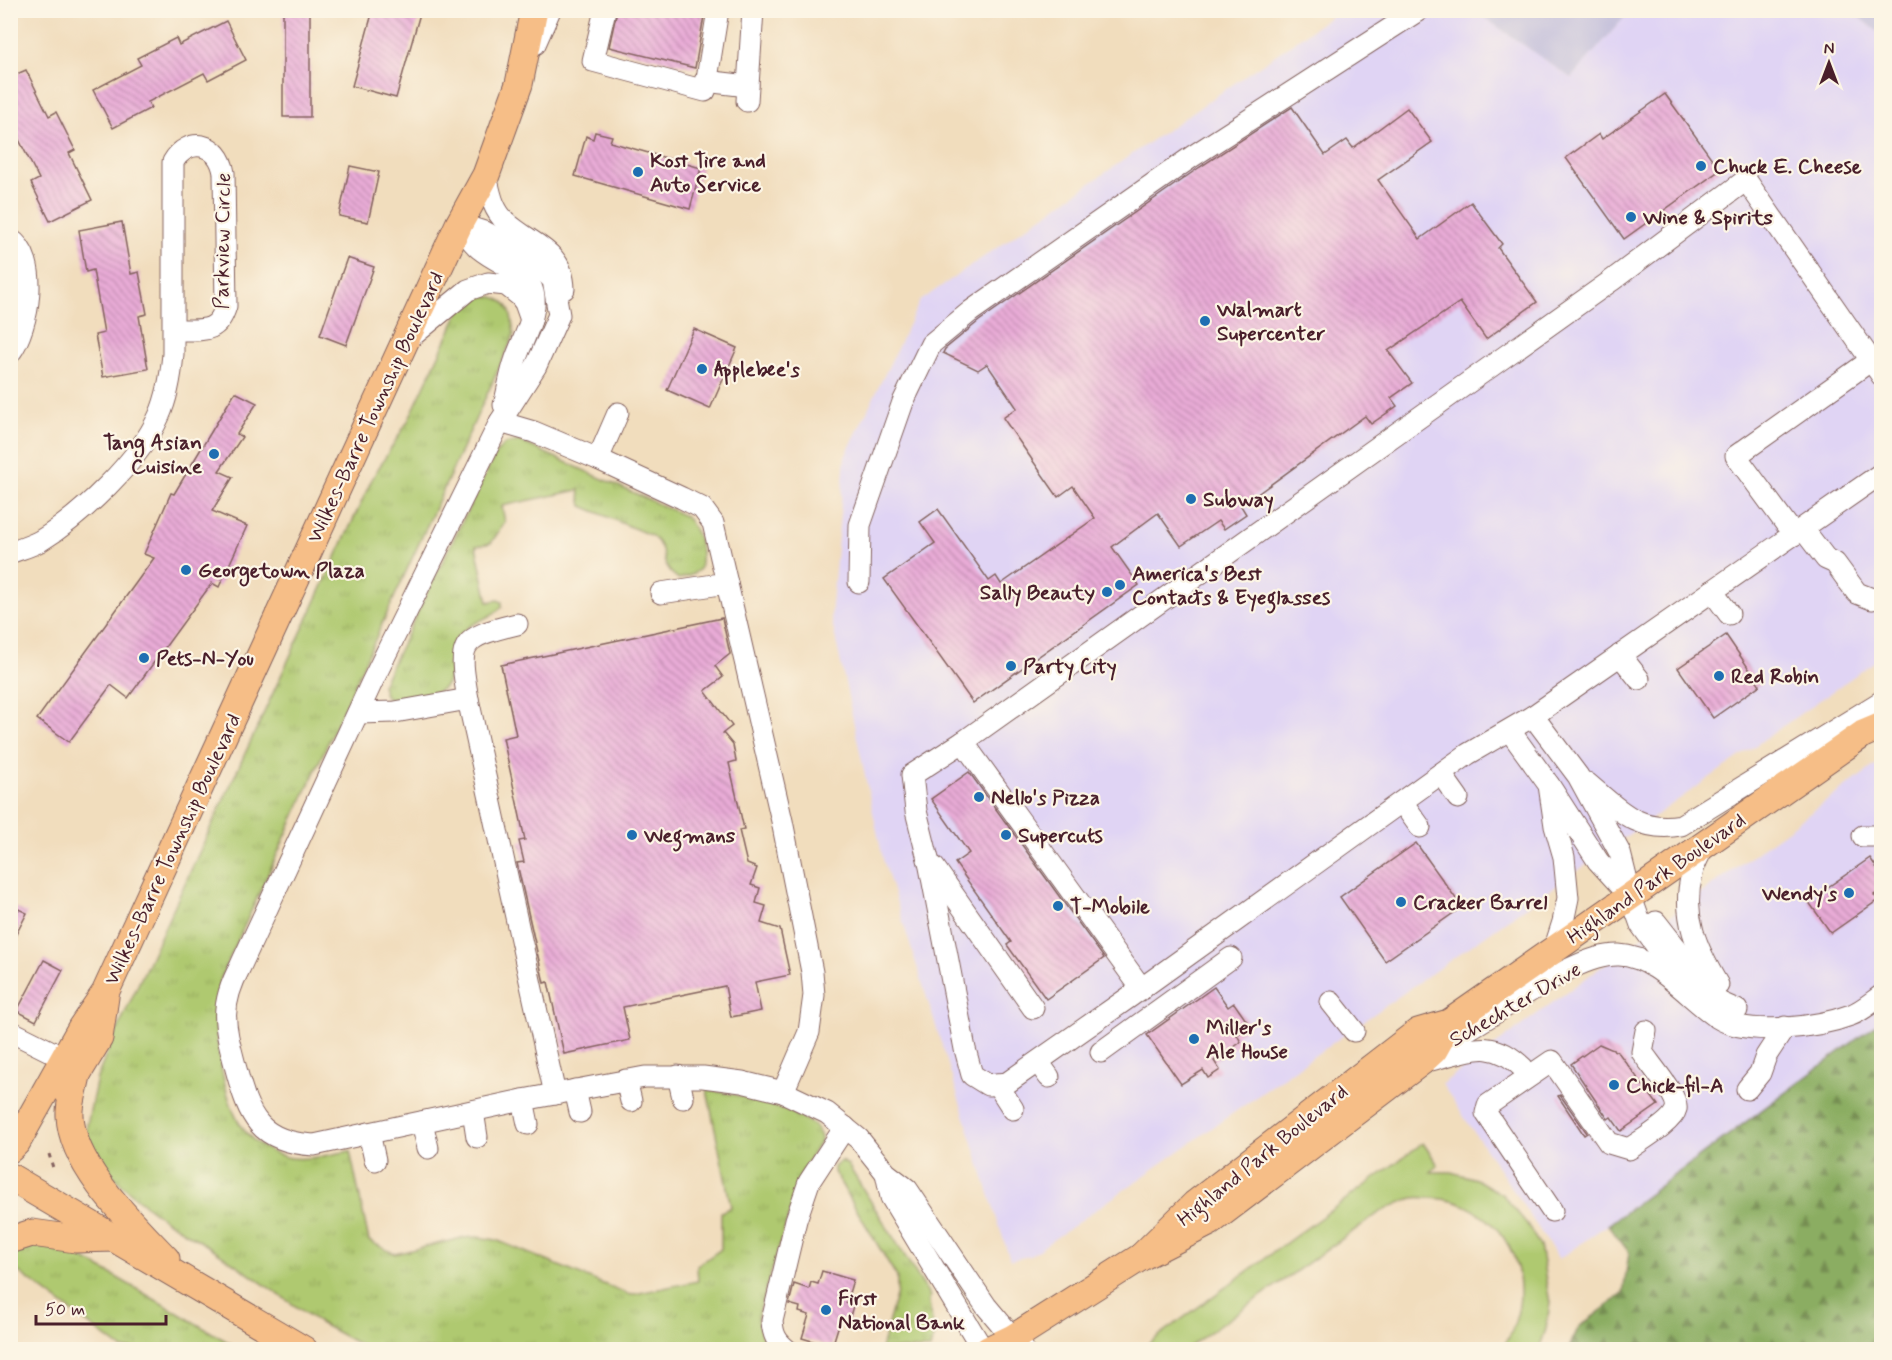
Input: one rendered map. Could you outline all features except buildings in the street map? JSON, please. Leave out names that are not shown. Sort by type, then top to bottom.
[{"type":"main road","name":"Wilkes-Barre Township Boulevard","points":[[12,1180],[70,1066],[81,1028],[105,993],[459,224],[486,175],[519,84],[534,10]]},
{"type":"main road","name":"Highland Park Boulevard","points":[[1141,1257],[1195,1204],[1418,1032],[1449,1023],[1705,843],[1872,730],[1881,713]]},
{"type":"main road","name":"Highland Park Boulevard","points":[[988,1350],[1018,1344],[1141,1257],[1210,1222],[1428,1056],[1449,1023]]},
{"type":"main road","name":"Wilkes-Barre Township Boulevard","points":[[10,1149],[70,1066]]},
{"type":"main road","points":[[70,1066],[70,1116],[79,1155],[115,1204],[187,1282]]},
{"type":"main road","points":[[12,1180],[304,1350]]},
{"type":"main road","points":[[10,1240],[32,1233],[76,1239],[115,1238]]},
{"type":"street","points":[[519,84],[549,10]]},
{"type":"street","points":[[605,10],[593,61],[705,91],[718,10]]},
{"type":"street","points":[[705,81],[747,94],[753,10]]},
{"type":"street","points":[[859,582],[860,525],[903,402],[931,344],[971,311],[1193,156],[1419,10]]},
{"type":"street","name":"Parkview Circle","points":[[10,553],[39,542],[72,518],[124,468],[158,418],[171,377],[173,162],[178,153],[187,147],[208,147],[217,152],[222,161],[224,173],[226,306],[217,325],[205,329],[173,330]]},
{"type":"street","points":[[486,175],[492,202],[505,221],[553,256],[564,279],[565,301],[536,366],[500,422],[358,712],[231,984],[225,1005],[224,1021],[248,1109],[266,1130],[280,1140],[314,1145],[523,1100],[645,1077],[703,1077],[742,1082],[783,1092],[827,1113],[859,1139],[886,1173],[908,1189],[986,1306],[1018,1344]]},
{"type":"street","points":[[1881,473],[1799,532],[1533,716],[1468,754],[1142,989],[1043,1069],[1007,1083],[988,1085],[972,1075],[916,811],[912,775],[1582,302],[1746,180],[1876,368],[1736,456],[1799,532],[1826,559],[1835,563],[1857,593],[1872,599],[1881,597]]},
{"type":"street","points":[[459,224],[487,233],[540,267],[552,280],[559,315]]},
{"type":"street","points":[[459,224],[478,248],[520,274],[532,287],[536,298],[531,321],[515,360],[500,422]]},
{"type":"street","points":[[10,238],[23,252],[28,290],[28,311],[23,328],[10,353]]},
{"type":"street","points":[[405,341],[468,290],[488,283],[506,285],[520,296],[531,321]]},
{"type":"street","points":[[598,459],[618,413]]},
{"type":"street","points":[[500,422],[534,432],[598,459],[702,508],[713,523],[782,821],[813,972],[814,996],[809,1032],[783,1092]]},
{"type":"street","points":[[661,592],[727,583]]},
{"type":"street","points":[[1712,591],[1730,614]]},
{"type":"street","points":[[517,624],[477,636],[467,643],[462,664],[468,699],[565,1092],[580,1112]]},
{"type":"street","points":[[1620,655],[1639,679]]},
{"type":"street","points":[[358,712],[395,712],[468,699]]},
{"type":"street","points":[[1578,776],[1625,815],[1649,826],[1665,828],[1681,825],[1881,701]]},
{"type":"street","points":[[1533,716],[1578,776],[1620,853],[1631,897]]},
{"type":"street","name":"Schechter Drive","points":[[1510,730],[1598,861],[1650,915],[1729,1015]]},
{"type":"street","points":[[963,741],[1142,989]]},
{"type":"street","points":[[1441,774],[1458,798]]},
{"type":"street","points":[[1549,785],[1555,826],[1564,857],[1568,898],[1554,950]]},
{"type":"street","points":[[1402,802],[1420,827]]},
{"type":"street","points":[[1705,843],[1692,872],[1688,912],[1693,935],[1708,968],[1725,997],[1729,1015]]},
{"type":"street","points":[[928,859],[1033,1008]]},
{"type":"street","points":[[1101,1052],[1229,955],[1215,935]]},
{"type":"street","name":"Schechter Drive","points":[[1428,1056],[1564,971],[1601,957],[1619,955],[1635,958],[1663,973],[1750,1029],[1817,1025],[1854,1014],[1881,995]]},
{"type":"street","points":[[1331,1002],[1354,1031]]},
{"type":"street","points":[[1746,1089],[1760,1073],[1766,1056],[1785,1027]]},
{"type":"street","points":[[1551,1211],[1486,1113],[1488,1105],[1533,1067],[1551,1061],[1609,1143],[1629,1149],[1670,1119],[1676,1109],[1675,1099],[1642,1052],[1646,1031]]},
{"type":"street","points":[[10,1032],[70,1066]]},
{"type":"street","points":[[1428,1056],[1487,1047],[1533,1067]]},
{"type":"street","points":[[678,1076],[683,1098]]},
{"type":"street","points":[[626,1080],[631,1101]]},
{"type":"street","points":[[997,1084],[1013,1109]]},
{"type":"street","points":[[523,1100],[528,1124]]},
{"type":"street","points":[[473,1111],[477,1137]]},
{"type":"street","points":[[422,1122],[428,1148]]},
{"type":"street","points":[[787,1350],[778,1342],[773,1333],[772,1321],[796,1220],[808,1182],[845,1127]]},
{"type":"street","points":[[369,1134],[375,1160]]},
{"type":"street","points":[[886,1173],[891,1197],[983,1350]]},
{"type":"path","points":[[49,1154],[53,1168]]},
{"type":"shaded area","points":[[1339,11],[1475,11],[1571,78],[1630,11],[1850,11],[1881,34],[1881,657],[1030,1256],[1010,1260],[883,859],[831,617],[845,457],[920,301]]},
{"type":"shaded area","points":[[1475,11],[1630,11],[1571,78]]},
{"type":"shaded area","points":[[1850,11],[1881,11],[1881,34]]},
{"type":"shaded area","points":[[1881,761],[1881,1030],[1559,1259],[1442,1084]]},
{"type":"green space","points":[[485,296],[494,297],[505,303],[511,314],[514,335],[222,975],[217,999],[216,1031],[228,1096],[247,1134],[270,1151],[286,1157],[302,1159],[350,1151],[369,1241],[395,1254],[462,1238],[477,1237],[496,1240],[630,1295],[698,1281],[697,1266],[721,1249],[721,1212],[731,1207],[707,1090],[753,1100],[792,1113],[818,1130],[821,1140],[802,1172],[758,1315],[760,1333],[769,1349],[368,1349],[320,1323],[213,1249],[165,1220],[136,1198],[94,1158],[87,1138],[87,1125],[97,1078],[112,1041],[373,477],[408,421],[460,310],[471,300]]},
{"type":"green space","points":[[519,441],[685,516],[699,541],[700,569],[679,579],[668,569],[661,548],[652,536],[582,506],[579,490],[502,506],[505,522],[491,543],[476,546],[488,602],[498,600],[502,602],[502,607],[459,635],[454,645],[450,672],[444,687],[422,696],[389,699],[382,685],[496,453],[505,444]]},
{"type":"green space","points":[[1881,1021],[1881,1349],[1568,1349],[1579,1327],[1623,1294],[1629,1252],[1608,1225]]},
{"type":"green space","points":[[1423,1143],[1438,1165],[1431,1172],[1451,1172],[1476,1179],[1503,1195],[1527,1224],[1540,1246],[1550,1303],[1546,1329],[1539,1349],[1500,1349],[1506,1343],[1515,1322],[1520,1300],[1519,1278],[1514,1257],[1504,1238],[1491,1222],[1474,1210],[1454,1201],[1413,1198],[1379,1213],[1186,1349],[1141,1349]]},
{"type":"green space","points":[[841,1161],[848,1165],[930,1296],[929,1308],[934,1333],[930,1349],[881,1349],[897,1292],[897,1277],[834,1172],[834,1167]]},
{"type":"green space","points":[[24,1245],[64,1250],[92,1263],[240,1349],[122,1349],[11,1266],[10,1249]]},
{"type":"place","name":"Chuck E. Cheese","points":[[1701,166]]},
{"type":"place","name":"Kost Tire and Auto Service","points":[[638,172]]},
{"type":"place","name":"Wine & Spirits","points":[[1631,217]]},
{"type":"place","name":"Walmart Supercenter","points":[[1205,321]]},
{"type":"place","name":"Applebee's","points":[[702,369]]},
{"type":"place","name":"Tang Asian Cuisine","points":[[214,454]]},
{"type":"place","name":"Subway","points":[[1191,499]]},
{"type":"place","name":"Georgetown Plaza","points":[[186,570]]},
{"type":"place","name":"America's Best Contacts & Eyeglasses","points":[[1120,585]]},
{"type":"place","name":"Sally Beauty","points":[[1107,592]]},
{"type":"place","name":"Pets-N-You","points":[[144,658]]},
{"type":"place","name":"Party City","points":[[1011,666]]},
{"type":"place","name":"Red Robin","points":[[1719,676]]},
{"type":"place","name":"Nello's Pizza","points":[[979,797]]},
{"type":"place","name":"Wegmans","points":[[632,835]]},
{"type":"place","name":"Supercuts","points":[[1006,835]]},
{"type":"place","name":"Wendy's","points":[[1849,893]]},
{"type":"place","name":"Cracker Barrel","points":[[1401,902]]},
{"type":"place","name":"T-Mobile","points":[[1058,906]]},
{"type":"place","name":"Miller's Ale House","points":[[1194,1039]]},
{"type":"place","name":"Chick-fil-A","points":[[1614,1085]]},
{"type":"place","name":"First National Bank","points":[[826,1310]]}]
